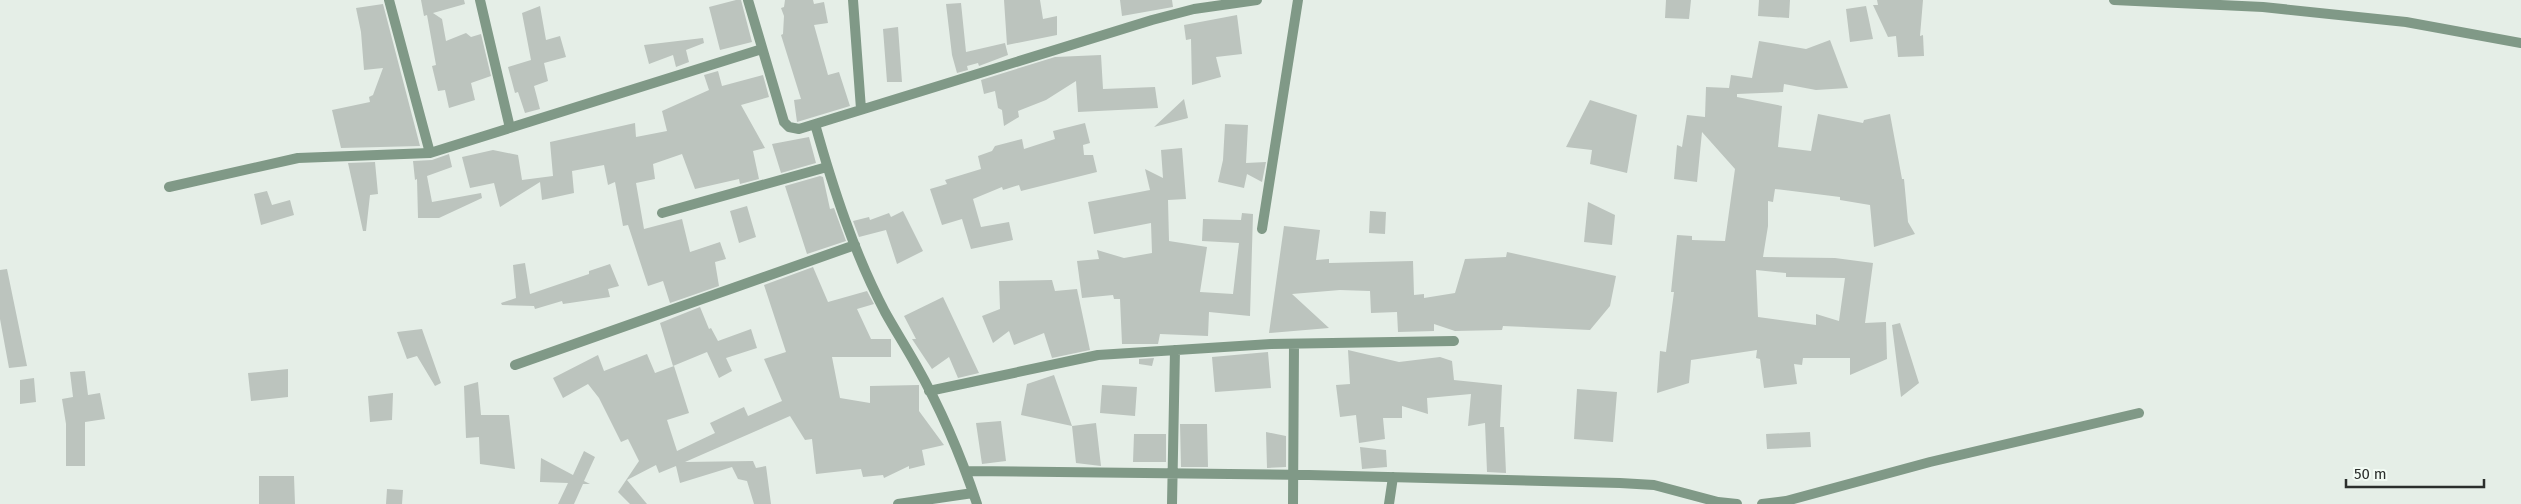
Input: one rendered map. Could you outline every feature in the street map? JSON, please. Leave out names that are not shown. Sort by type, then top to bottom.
[{"type":"street","points":[[388,0],[430,153]]},
{"type":"street","points":[[480,0],[510,128]]},
{"type":"street","points":[[748,0],[784,122],[789,127],[799,129],[1152,20],[1194,9],[1257,0]]},
{"type":"street","points":[[853,0],[861,109]]},
{"type":"street","points":[[1262,229],[1298,0]]},
{"type":"street","points":[[2114,0],[2263,7],[2406,22],[2521,43]]},
{"type":"street","points":[[169,187],[298,158],[430,153],[762,49]]},
{"type":"street","points":[[815,124],[827,167],[855,245],[885,312],[929,391],[966,471],[977,504]]},
{"type":"street","points":[[662,213],[827,167]]},
{"type":"street","points":[[515,365],[855,245]]},
{"type":"street","points":[[929,391],[1098,355],[1294,344],[1454,341]]},
{"type":"street","points":[[1293,504],[1294,344]]},
{"type":"street","points":[[1172,504],[1174,350]]},
{"type":"street","points":[[1762,504],[1786,501],[1930,462],[2139,413]]},
{"type":"street","points":[[966,471],[1393,477],[1654,485],[1736,504]]},
{"type":"street","points":[[1389,504],[1393,477]]},
{"type":"street","points":[[898,504],[973,493]]},
{"type":"building","points":[[421,0],[464,0],[465,4],[433,13],[442,19],[446,41],[466,33],[471,37],[481,34],[491,76],[471,83],[475,100],[449,108],[445,90],[438,91],[432,66],[436,65],[427,15],[424,16]]},
{"type":"building","points":[[741,0],[752,42],[720,50],[709,7]]},
{"type":"building","points":[[785,0],[813,0],[814,4],[824,2],[828,23],[814,25],[828,75],[839,72],[850,106],[797,122],[794,100],[801,99],[781,35],[783,34],[784,16],[781,8],[784,7]]},
{"type":"building","points":[[1004,0],[1040,0],[1043,19],[1057,16],[1057,35],[1007,45]]},
{"type":"building","points":[[1120,0],[1172,0],[1173,7],[1122,16]]},
{"type":"building","points":[[1666,0],[1691,0],[1689,19],[1665,18]]},
{"type":"building","points":[[1759,0],[1790,0],[1789,18],[1758,16]]},
{"type":"building","points":[[1877,0],[1923,0],[1920,36],[1923,35],[1924,56],[1898,57],[1896,36],[1888,37],[1873,5],[1878,5]]},
{"type":"building","points":[[961,3],[966,52],[1005,43],[1008,55],[979,66],[978,63],[967,66],[968,70],[957,73],[952,55],[946,4]]},
{"type":"building","points":[[383,4],[420,146],[341,148],[332,110],[370,102],[369,97],[373,95],[383,68],[364,70],[361,32],[356,8]]},
{"type":"building","points":[[540,6],[546,40],[560,36],[566,57],[544,63],[548,81],[534,86],[540,109],[525,113],[518,92],[515,93],[508,67],[531,60],[522,13]]},
{"type":"building","points":[[1866,6],[1873,39],[1850,42],[1846,9]]},
{"type":"building","points":[[1237,15],[1242,54],[1216,57],[1221,77],[1192,85],[1191,39],[1186,40],[1184,25]]},
{"type":"building","points":[[898,27],[902,82],[887,82],[883,29]]},
{"type":"building","points":[[703,38],[704,43],[686,50],[689,62],[676,67],[673,55],[649,64],[644,45]]},
{"type":"building","points":[[1830,40],[1848,88],[1816,90],[1784,84],[1783,92],[1737,94],[1737,97],[1782,106],[1778,147],[1811,151],[1818,114],[1863,123],[1864,120],[1890,114],[1902,179],[1904,179],[1908,222],[1915,234],[1874,247],[1870,205],[1840,200],[1840,197],[1775,189],[1773,202],[1768,201],[1768,226],[1763,257],[1835,258],[1873,263],[1865,323],[1886,322],[1887,359],[1850,375],[1850,358],[1803,358],[1802,365],[1794,364],[1797,384],[1764,388],[1760,359],[1756,358],[1757,350],[1691,360],[1689,383],[1657,393],[1660,351],[1666,352],[1674,292],[1671,292],[1677,235],[1692,236],[1692,240],[1725,241],[1735,169],[1702,132],[1697,182],[1674,179],[1677,145],[1682,147],[1687,115],[1705,117],[1706,87],[1729,88],[1731,75],[1752,78],[1759,41],[1806,49]],"holes":[[[1756,270],[1786,273],[1786,277],[1845,278],[1839,321],[1816,314],[1816,325],[1758,317]]]},
{"type":"building","points":[[1101,55],[1103,89],[1155,87],[1158,108],[1078,112],[1076,81],[1046,100],[1018,111],[1019,117],[1004,126],[1002,110],[998,108],[995,91],[984,94],[981,80],[1055,57]]},
{"type":"building","points":[[718,71],[722,86],[763,75],[769,97],[741,105],[765,148],[753,151],[759,179],[740,184],[739,179],[695,189],[682,154],[653,164],[655,179],[636,183],[644,229],[682,219],[690,252],[720,242],[726,259],[715,262],[719,286],[670,303],[663,281],[648,286],[628,225],[623,226],[615,182],[608,185],[604,165],[572,171],[574,193],[542,200],[540,182],[500,207],[494,183],[470,188],[462,157],[493,150],[518,155],[522,180],[553,176],[550,142],[635,123],[636,137],[667,131],[662,111],[709,90],[704,75]]},
{"type":"building","points":[[1184,99],[1188,118],[1154,127]]},
{"type":"building","points":[[1590,100],[1637,115],[1627,173],[1590,164],[1592,150],[1566,147]]},
{"type":"building","points":[[1085,123],[1090,143],[1083,145],[1084,155],[1093,155],[1097,172],[1021,191],[1019,185],[1003,190],[1002,187],[973,199],[981,227],[1009,222],[1013,240],[971,249],[962,219],[942,225],[930,189],[947,184],[945,180],[981,169],[978,156],[992,151],[995,146],[1022,139],[1024,149],[1055,139],[1053,131]]},
{"type":"building","points":[[1225,124],[1248,125],[1246,163],[1266,162],[1262,182],[1247,174],[1244,188],[1218,182],[1223,160]]},
{"type":"building","points":[[809,137],[816,163],[781,173],[772,144]]},
{"type":"building","points":[[1182,148],[1186,199],[1168,200],[1169,241],[1207,247],[1200,292],[1233,294],[1239,243],[1202,241],[1203,219],[1241,220],[1242,213],[1253,214],[1250,316],[1209,312],[1208,336],[1160,334],[1158,344],[1122,344],[1120,299],[1114,299],[1113,295],[1082,298],[1077,261],[1099,259],[1097,250],[1124,258],[1152,253],[1151,223],[1094,234],[1088,202],[1150,190],[1145,169],[1163,178],[1161,150]]},
{"type":"building","points":[[449,154],[452,167],[427,176],[432,202],[481,193],[482,198],[439,218],[418,218],[417,179],[415,180],[413,161],[432,160]]},
{"type":"building","points":[[375,162],[378,194],[370,195],[366,231],[363,231],[348,163]]},
{"type":"building","points":[[820,176],[823,177],[830,209],[834,208],[846,241],[807,254],[785,186]]},
{"type":"building","points":[[267,191],[272,205],[290,200],[294,215],[261,225],[254,194]]},
{"type":"building","points":[[1588,202],[1615,215],[1612,245],[1584,242]]},
{"type":"building","points":[[747,206],[756,237],[739,243],[730,211]]},
{"type":"building","points":[[903,211],[923,251],[897,264],[886,230],[859,237],[853,221],[869,217],[870,220],[889,213],[891,217]]},
{"type":"building","points":[[1370,211],[1386,212],[1385,234],[1369,233]]},
{"type":"building","points":[[1284,226],[1320,230],[1316,260],[1329,259],[1329,263],[1413,261],[1414,295],[1424,294],[1424,298],[1455,293],[1465,259],[1506,257],[1507,252],[1616,276],[1610,306],[1590,330],[1503,326],[1502,330],[1455,331],[1434,324],[1434,331],[1398,332],[1397,312],[1371,313],[1370,291],[1340,290],[1292,294],[1329,328],[1269,333]]},
{"type":"building","points":[[525,263],[530,294],[589,274],[589,271],[610,264],[619,286],[608,289],[610,297],[563,304],[562,301],[535,309],[534,306],[502,305],[501,303],[516,298],[513,265]]},
{"type":"building","points":[[813,267],[828,302],[867,291],[874,304],[857,309],[871,339],[891,339],[891,357],[832,357],[840,398],[870,403],[870,386],[919,385],[919,411],[944,445],[922,450],[925,465],[909,469],[909,466],[884,478],[883,475],[863,477],[861,469],[816,474],[812,439],[805,440],[790,416],[685,462],[753,461],[756,468],[766,466],[771,504],[754,504],[747,481],[738,479],[732,467],[680,483],[676,466],[659,473],[656,465],[627,480],[647,504],[630,504],[618,492],[639,461],[628,439],[621,442],[599,398],[588,384],[563,398],[553,378],[598,355],[604,371],[647,354],[655,373],[674,366],[689,413],[667,420],[677,451],[715,433],[710,423],[744,407],[748,416],[782,401],[764,359],[786,352],[764,285]]},
{"type":"building","points":[[7,269],[27,366],[9,368],[0,319],[0,270]]},
{"type":"building","points":[[1052,280],[1055,291],[1077,289],[1090,350],[1052,358],[1044,333],[1014,345],[1009,331],[993,343],[982,316],[1000,309],[999,281]]},
{"type":"building","points":[[943,297],[979,373],[958,378],[949,357],[932,369],[912,339],[916,339],[904,316]]},
{"type":"building","points":[[700,307],[709,329],[711,328],[718,341],[751,329],[757,348],[726,358],[732,371],[719,378],[707,352],[673,366],[660,323]]},
{"type":"building","points":[[1900,323],[1919,383],[1901,397],[1892,325]]},
{"type":"building","points":[[422,329],[441,383],[435,386],[417,356],[407,359],[397,332]]},
{"type":"building","points":[[1348,350],[1399,362],[1440,357],[1452,361],[1454,380],[1502,385],[1500,427],[1504,427],[1506,473],[1487,472],[1485,423],[1468,426],[1471,394],[1427,398],[1428,414],[1402,406],[1402,418],[1383,418],[1385,439],[1359,443],[1356,415],[1340,417],[1336,385],[1350,384]]},
{"type":"building","points":[[1268,352],[1271,388],[1215,392],[1212,357]]},
{"type":"building","points":[[1154,358],[1152,366],[1139,364],[1139,359]]},
{"type":"building","points":[[288,369],[288,397],[251,401],[248,373]]},
{"type":"building","points":[[85,371],[88,395],[100,393],[105,419],[85,422],[85,466],[66,466],[66,424],[62,399],[73,397],[70,372]]},
{"type":"building","points":[[1054,375],[1072,426],[1021,415],[1027,384]]},
{"type":"building","points":[[34,378],[36,402],[20,404],[20,380]]},
{"type":"building","points":[[478,382],[481,415],[509,415],[515,469],[480,464],[479,437],[466,438],[464,386]]},
{"type":"building","points":[[1102,385],[1137,387],[1135,416],[1100,413]]},
{"type":"building","points":[[1577,389],[1617,392],[1613,442],[1574,439]]},
{"type":"building","points":[[393,393],[392,420],[370,422],[368,396]]},
{"type":"building","points":[[1001,421],[1006,461],[982,464],[976,423]]},
{"type":"building","points":[[1096,423],[1101,466],[1076,463],[1072,426]]},
{"type":"building","points":[[1180,424],[1207,424],[1208,467],[1181,467]]},
{"type":"building","points":[[1266,432],[1286,436],[1286,467],[1267,468]]},
{"type":"building","points":[[1810,432],[1811,447],[1767,449],[1766,434]]},
{"type":"building","points":[[1134,434],[1166,434],[1166,462],[1133,462]]},
{"type":"building","points":[[1360,447],[1386,450],[1387,467],[1362,469]]},
{"type":"building","points":[[584,451],[595,457],[584,481],[590,484],[583,484],[574,504],[558,504],[568,483],[540,482],[541,458],[573,475]]},
{"type":"building","points":[[259,476],[294,476],[295,504],[259,504]]},
{"type":"building","points":[[387,489],[403,490],[402,504],[386,504]]}]
